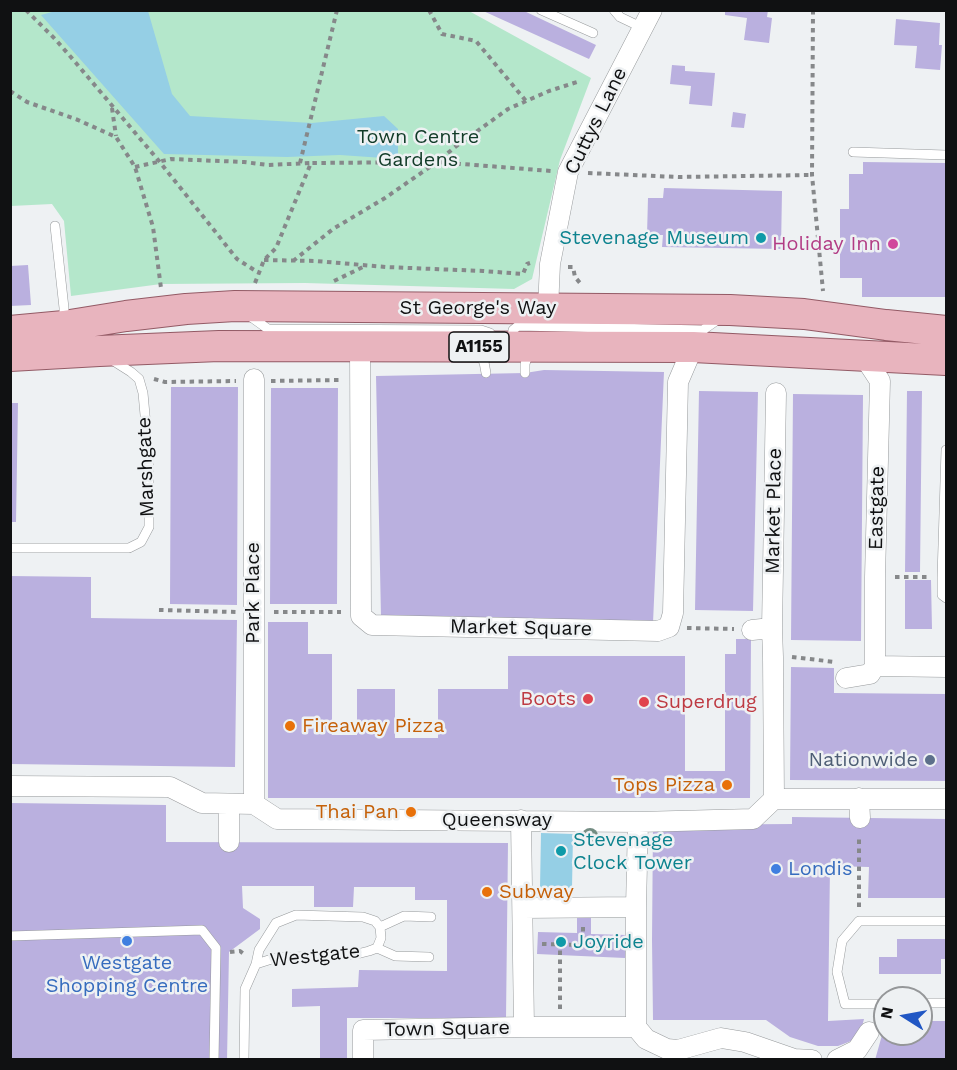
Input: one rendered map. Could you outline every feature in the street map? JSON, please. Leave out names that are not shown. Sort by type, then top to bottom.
[{"type":"main road","name":"St George's Way","points":[[10,331],[186,309],[244,296],[548,309],[730,310],[804,314],[946,331]]},
{"type":"main road","name":"St George's Way","points":[[10,357],[219,346],[360,347],[481,343],[542,347],[693,347],[946,360]]},
{"type":"street","name":"Cuttys Lane","points":[[548,309],[550,264],[568,172],[652,10]]},
{"type":"street","name":"Market Square","points":[[360,347],[361,616],[372,625],[658,632],[669,627]]},
{"type":"street","points":[[669,627],[673,613],[678,382],[693,347]]},
{"type":"street","name":"Eastgate","points":[[863,355],[880,381],[875,666]]},
{"type":"street","name":"Park Place","points":[[254,381],[254,804]]},
{"type":"street","name":"Market Place","points":[[774,799],[782,657],[772,628],[776,393]]},
{"type":"street","points":[[752,630],[772,628]]},
{"type":"street","points":[[846,678],[870,674],[875,666],[946,667]]},
{"type":"street","points":[[10,786],[170,787],[202,803],[254,804]]},
{"type":"street","points":[[774,799],[860,808],[946,799]]},
{"type":"street","name":"Queensway","points":[[254,804],[277,819],[638,822],[753,819],[774,799]]},
{"type":"street","points":[[229,804],[229,842]]},
{"type":"street","name":"Town Square","points":[[521,820],[524,1027]]},
{"type":"street","points":[[638,822],[636,1027],[646,1039],[668,1054],[721,1038],[745,1042],[794,1059],[812,1059]]},
{"type":"street","points":[[523,908],[636,907]]},
{"type":"street","name":"Town Square","points":[[363,1059],[363,1030],[636,1027]]},
{"type":"street","points":[[837,1059],[857,1050],[869,1032]]},
{"type":"lane","points":[[541,10],[593,33]]},
{"type":"lane","points":[[614,10],[620,17],[643,28]]},
{"type":"lane","points":[[853,152],[946,155]]},
{"type":"lane","points":[[55,226],[64,326]]},
{"type":"lane","points":[[244,296],[268,329],[481,330],[490,333],[481,343],[479,355],[484,362],[486,373]]},
{"type":"lane","points":[[512,338],[513,330],[518,326],[703,330],[730,310]]},
{"type":"lane","points":[[525,373],[528,354],[542,347]]},
{"type":"lane","name":"Marshgate","points":[[10,548],[129,548],[141,542],[149,526],[149,459],[143,393],[139,379],[99,351]]},
{"type":"lane","points":[[946,450],[942,577],[942,595],[946,598]]},
{"type":"lane","name":"Westgate","points":[[244,1059],[245,989],[256,964],[259,950],[276,922],[296,915],[363,917],[375,921],[380,927],[381,938],[377,948],[357,954],[275,958],[256,964]]},
{"type":"lane","points":[[380,927],[404,916],[431,917]]},
{"type":"lane","points":[[873,1004],[845,1004],[837,972],[842,941],[859,921],[946,921]]},
{"type":"lane","points":[[10,936],[202,930],[216,948],[214,1059]]},
{"type":"lane","points":[[377,948],[395,956],[429,957]]},
{"type":"path","points":[[26,10],[56,40],[159,161],[237,259],[259,273]]},
{"type":"path","points":[[300,163],[337,10]]},
{"type":"path","points":[[429,10],[442,34],[476,41],[527,101]]},
{"type":"path","points":[[813,10],[812,175],[823,296]]},
{"type":"path","points":[[293,261],[333,230],[437,162],[508,109],[549,91],[577,82]]},
{"type":"path","points":[[10,91],[27,102],[78,120],[116,137]]},
{"type":"path","points":[[112,108],[116,137],[135,167],[153,227],[162,294]]},
{"type":"path","points":[[135,167],[171,159],[267,165],[437,162],[568,172],[678,177],[812,175]]},
{"type":"path","points":[[244,296],[259,273],[264,260],[276,248],[311,163]]},
{"type":"path","points":[[264,260],[523,274],[527,264],[537,263]]},
{"type":"path","points":[[151,378],[165,382],[352,380]]},
{"type":"path","points":[[875,576],[942,577]]},
{"type":"path","points":[[669,627],[752,630]]},
{"type":"path","points":[[859,921],[860,808]]},
{"type":"path","points":[[577,926],[584,927],[583,945]]},
{"type":"path","points":[[541,944],[623,946]]},
{"type":"path","points":[[560,944],[560,1027]]},
{"type":"green space","name":"Town Centre Gardens","points":[[10,11],[469,11],[591,78],[560,160],[532,279],[514,289],[305,283],[161,284],[71,296],[64,221],[52,204],[11,206]]},
{"type":"water","points":[[59,10],[148,11],[172,94],[190,116],[312,123],[384,116],[398,129],[398,159],[340,155],[287,157],[164,154],[41,15]]},
{"type":"water","points":[[541,833],[573,834],[572,888],[540,888]]},
{"type":"building","points":[[481,10],[522,10],[596,45],[589,59]]},
{"type":"building","points":[[725,10],[768,10],[767,17],[772,18],[769,43],[744,40],[747,18],[725,15]]},
{"type":"building","points":[[896,19],[940,23],[939,45],[942,45],[940,70],[915,68],[917,46],[894,45]]},
{"type":"building","points":[[672,65],[685,66],[685,71],[715,73],[712,106],[689,104],[691,86],[670,84]]},
{"type":"building","points":[[733,112],[746,114],[744,128],[731,127]]},
{"type":"building","name":"Holiday Inn","points":[[863,162],[946,163],[946,297],[862,297],[862,278],[840,278],[840,209],[849,209],[849,174],[863,174]]},
{"type":"building","points":[[664,188],[782,191],[781,249],[662,247],[663,235],[647,235],[648,198],[663,198]]},
{"type":"building","points":[[28,265],[31,305],[10,306],[10,266]]},
{"type":"building","points":[[544,370],[664,372],[653,623],[381,617],[376,376],[525,373]]},
{"type":"building","points":[[171,387],[238,387],[237,605],[170,604]]},
{"type":"building","points":[[271,388],[338,388],[337,604],[270,604]]},
{"type":"building","points":[[699,391],[758,392],[753,611],[695,610]]},
{"type":"building","points":[[907,391],[922,391],[920,572],[905,572]]},
{"type":"building","points":[[793,394],[863,395],[861,641],[791,640]]},
{"type":"building","points":[[10,403],[18,403],[16,522],[10,522]]},
{"type":"building","points":[[10,576],[91,577],[91,618],[237,620],[235,767],[10,764]]},
{"type":"building","points":[[905,580],[931,580],[932,629],[905,629]]},
{"type":"building","points":[[268,622],[308,622],[308,654],[332,654],[332,735],[357,735],[357,689],[395,689],[395,738],[438,738],[438,689],[508,689],[508,656],[685,656],[685,771],[725,771],[725,654],[736,654],[736,639],[751,639],[750,798],[268,798]]},
{"type":"building","points":[[791,667],[834,668],[834,693],[946,694],[946,781],[790,780]]},
{"type":"building","points":[[10,803],[166,805],[166,842],[508,843],[506,1018],[347,1018],[347,1060],[320,1060],[320,1006],[292,1007],[292,989],[358,987],[359,970],[447,971],[447,900],[415,900],[415,887],[354,887],[353,907],[314,907],[314,886],[242,886],[243,908],[260,919],[260,929],[229,952],[227,1060],[10,1060]]},
{"type":"building","points":[[792,817],[946,819],[946,898],[868,898],[869,867],[830,866],[828,1021],[864,1019],[859,1038],[838,1046],[818,1046],[790,1037],[766,1020],[653,1020],[653,825],[792,824]]},
{"type":"building","points":[[577,916],[591,917],[591,934],[626,935],[625,958],[537,954],[538,932],[577,933]]},
{"type":"building","points":[[897,939],[946,939],[946,959],[941,959],[941,974],[879,974],[879,957],[897,957]]},
{"type":"building","points":[[933,1021],[946,1021],[946,1060],[875,1060],[879,1046],[933,1046]]},
{"type":"place","name":"Stevenage Museum","points":[[761,238]]},
{"type":"place","name":"Holiday Inn","points":[[893,244]]},
{"type":"place","name":"Boots","points":[[588,699]]},
{"type":"place","name":"Superdrug","points":[[644,702]]},
{"type":"place","name":"Fireaway Pizza","points":[[290,726]]},
{"type":"place","name":"Nationwide","points":[[930,760]]},
{"type":"place","name":"Tops Pizza","points":[[727,785]]},
{"type":"place","name":"Thai Pan","points":[[411,812]]},
{"type":"place","name":"Stevenage Clock Tower","points":[[561,851]]},
{"type":"place","name":"Londis","points":[[776,869]]},
{"type":"place","name":"Subway","points":[[487,892]]},
{"type":"place","name":"Westgate Shopping Centre","points":[[127,941]]},
{"type":"place","name":"Joyride","points":[[561,942]]}]
